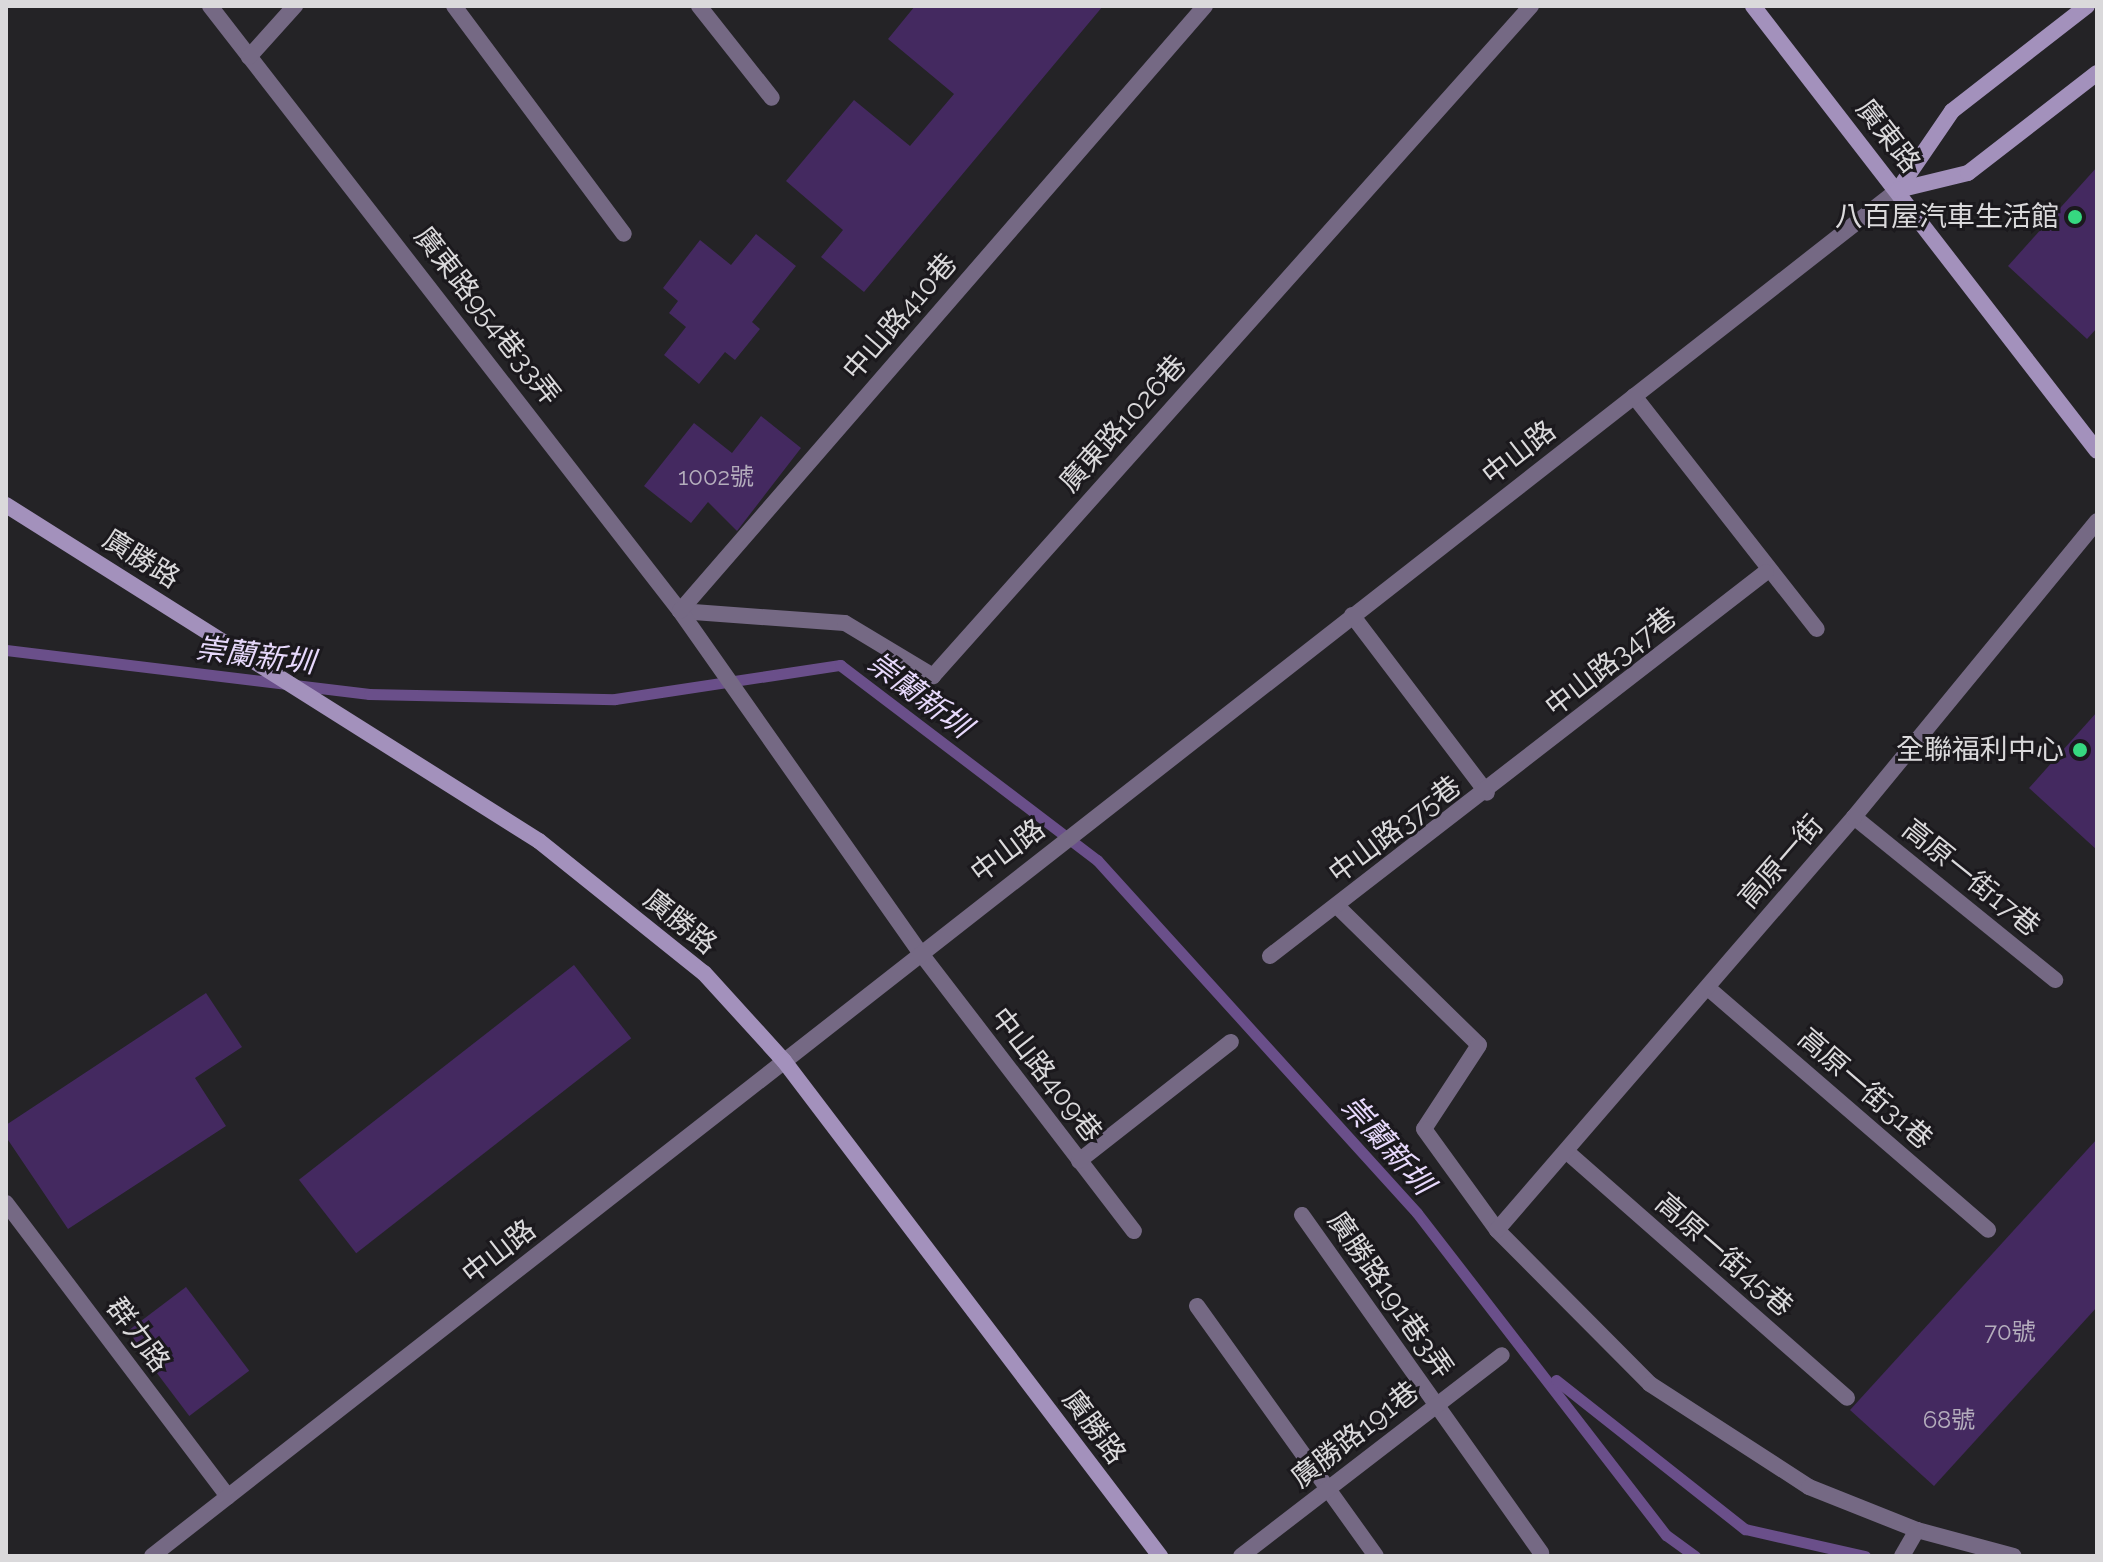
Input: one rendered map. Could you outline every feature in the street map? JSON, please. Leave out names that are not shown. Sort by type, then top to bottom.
[{"type":"street","name":"廣東路954巷33弄","points":[[210,6],[680,611]]},
{"type":"street","points":[[249,57],[295,6]]},
{"type":"street","points":[[454,6],[624,234]]},
{"type":"street","points":[[699,6],[772,98]]},
{"type":"street","name":"中山路410巷","points":[[680,611],[1205,6]]},
{"type":"street","name":"廣東路1026巷","points":[[680,611],[845,623],[933,676],[1531,6]]},
{"type":"street","name":"廣東路","points":[[1753,6],[2097,451]]},
{"type":"street","name":"中山路","points":[[152,1556],[784,1061],[919,951],[1088,823],[1898,190],[1952,111],[2087,6]]},
{"type":"street","name":"中山路","points":[[1898,190],[1968,173],[2097,73]]},
{"type":"street","points":[[1634,396],[1766,572],[1817,629]]},
{"type":"street","name":"廣勝路","points":[[6,505],[539,841],[704,973],[784,1061],[1160,1556]]},
{"type":"street","name":"高原一街","points":[[1497,1230],[1854,817],[2097,521]]},
{"type":"street","name":"中山路347巷","points":[[1487,793],[1766,572]]},
{"type":"street","points":[[680,611],[745,697],[919,951]]},
{"type":"street","name":"中山路375巷","points":[[1270,956],[1487,793],[1352,615]]},
{"type":"street","name":"高原一街17巷","points":[[1854,817],[2055,980]]},
{"type":"street","points":[[1338,907],[1479,1045],[1424,1129],[1497,1230],[1650,1384],[1712,1430],[1809,1487],[1917,1530],[2014,1556]]},
{"type":"street","name":"中山路409巷","points":[[919,951],[1134,1231]]},
{"type":"street","name":"高原一街31巷","points":[[1708,988],[1988,1230]]},
{"type":"street","points":[[1079,1161],[1231,1042]]},
{"type":"street","name":"高原一街45巷","points":[[1566,1151],[1847,1398]]},
{"type":"street","name":"群力路","points":[[6,1203],[228,1497]]},
{"type":"street","name":"廣勝路191巷3弄","points":[[1302,1215],[1541,1553]]},
{"type":"street","points":[[1197,1306],[1376,1556]]},
{"type":"street","name":"廣勝路191巷","points":[[1241,1556],[1502,1355]]},
{"type":"street","points":[[1902,1556],[1917,1530]]},
{"type":"building","points":[[915,6],[1103,6],[864,292],[821,257],[843,230],[786,181],[854,100],[910,146],[954,94],[888,39]]},
{"type":"building","name":"八百屋汽車生活館","points":[[2097,167],[2097,328],[2087,339],[2008,266]]},
{"type":"building","points":[[756,234],[796,266],[752,322],[760,329],[735,360],[725,352],[699,384],[664,355],[686,327],[669,313],[678,301],[663,288],[700,240],[731,265]]},
{"type":"building","points":[[761,416],[801,448],[737,531],[708,502],[691,523],[644,486],[694,423],[732,453]]},
{"type":"building","name":"全聯福利中心","points":[[2097,712],[2097,850],[2029,788]]},
{"type":"building","points":[[574,965],[631,1038],[356,1253],[299,1180]]},
{"type":"building","points":[[206,993],[242,1047],[195,1078],[226,1126],[68,1229],[6,1137],[6,1125]]},
{"type":"building","points":[[2097,1139],[2097,1307],[1934,1486],[1850,1410]]},
{"type":"building","points":[[186,1287],[249,1371],[189,1416],[126,1332]]},
{"type":"waterway","name":"崇蘭新圳","points":[[6,650],[369,694],[615,699],[840,665],[1097,860],[1417,1213],[1666,1535],[1695,1556]]},
{"type":"waterway","name":"崇蘭新圳","points":[[1556,1380],[1745,1529],[1865,1556]]},
{"type":"place","name":"八百屋汽車生活館","points":[[2075,217]]},
{"type":"place","name":"全聯福利中心","points":[[2080,750]]}]
